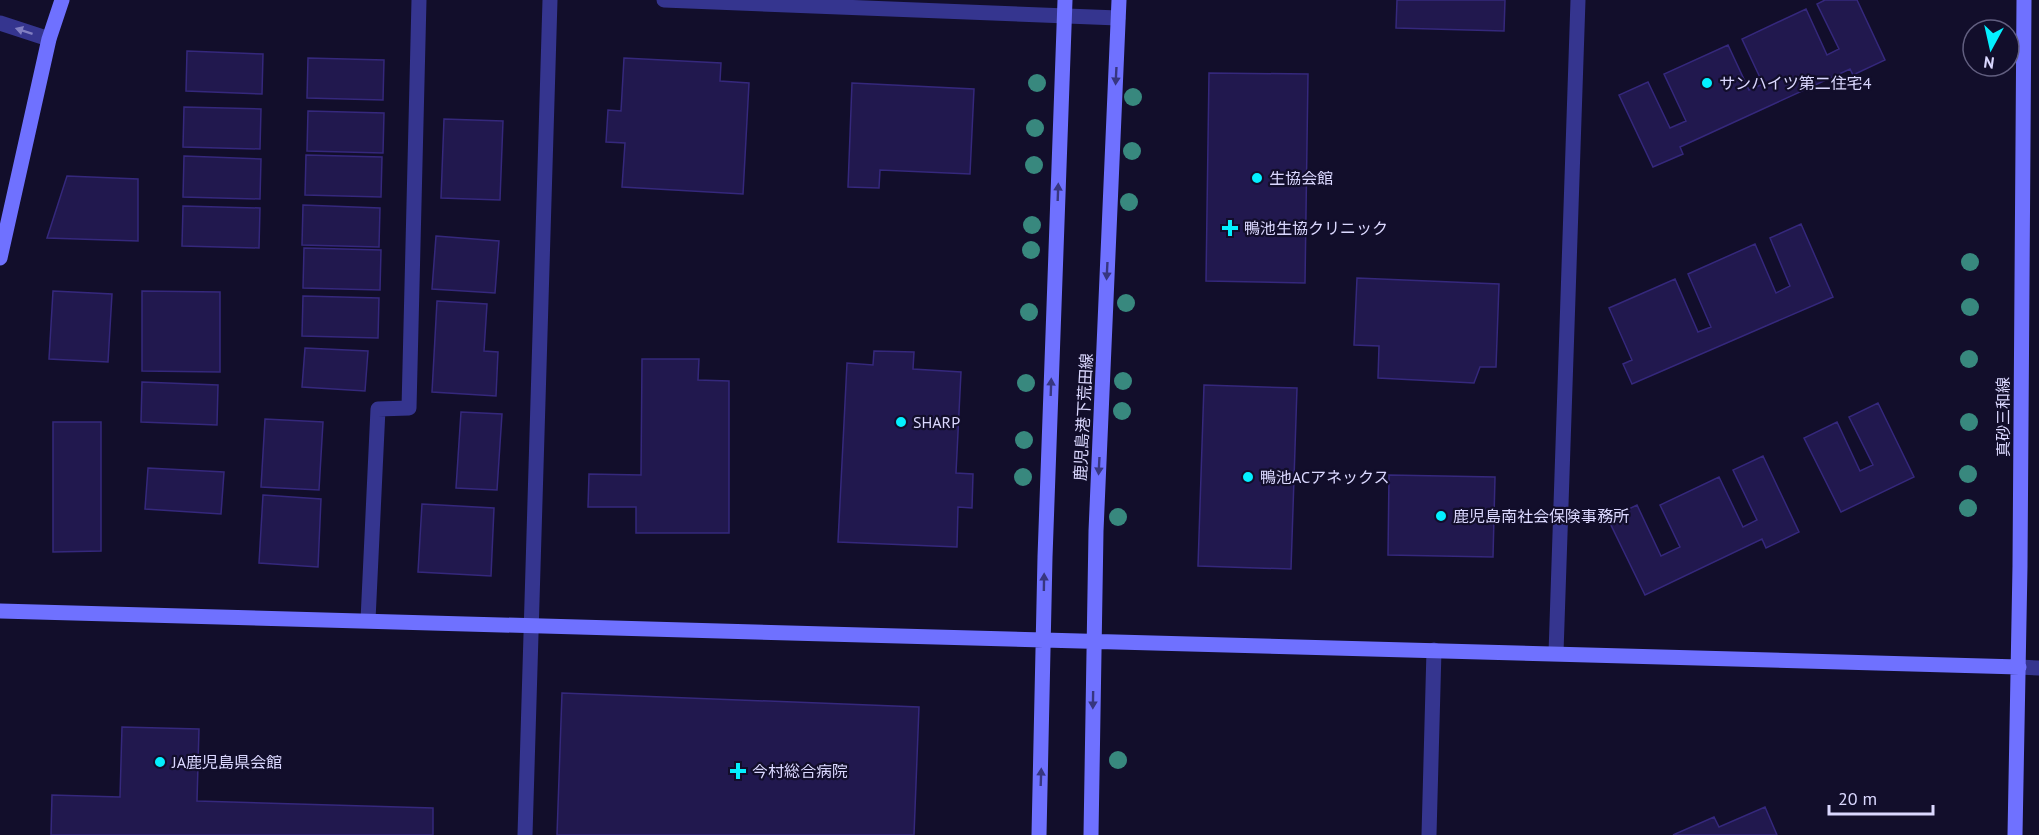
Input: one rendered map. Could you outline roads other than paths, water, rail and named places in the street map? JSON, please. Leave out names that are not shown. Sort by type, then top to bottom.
[{"type":"street","points":[[0,258],[49,39],[62,0]]},
{"type":"street","points":[[368,620],[378,409],[409,408],[418,0]]},
{"type":"street","points":[[525,835],[550,0]]},
{"type":"street","points":[[664,0],[1119,18]]},
{"type":"street","name":"鹿児島港下荒田線","points":[[1039,835],[1045,545],[1065,0]]},
{"type":"street","name":"鹿児島港下荒田線","points":[[1091,835],[1095,540],[1119,0]]},
{"type":"street","points":[[1556,653],[1578,0]]},
{"type":"street","name":"真砂三和線","points":[[2015,835],[2019,667],[2024,0]]},
{"type":"street","points":[[0,23],[49,39]]},
{"type":"street","points":[[0,611],[2039,668]]},
{"type":"street","points":[[1429,835],[1434,650]]},
{"type":"place","name":"サンハイツ第二住宅4","points":[[1707,83]]},
{"type":"place","name":"生協会館","points":[[1257,178]]},
{"type":"place","name":"鴨池生協クリニック","points":[[1230,228]]},
{"type":"place","name":"SHARP","points":[[901,422]]},
{"type":"place","name":"鴨池ACアネックス","points":[[1248,477]]},
{"type":"place","name":"鹿児島南社会保険事務所","points":[[1441,516]]},
{"type":"place","name":"JA鹿児島県会館","points":[[160,762]]},
{"type":"place","name":"今村総合病院","points":[[738,771]]}]
